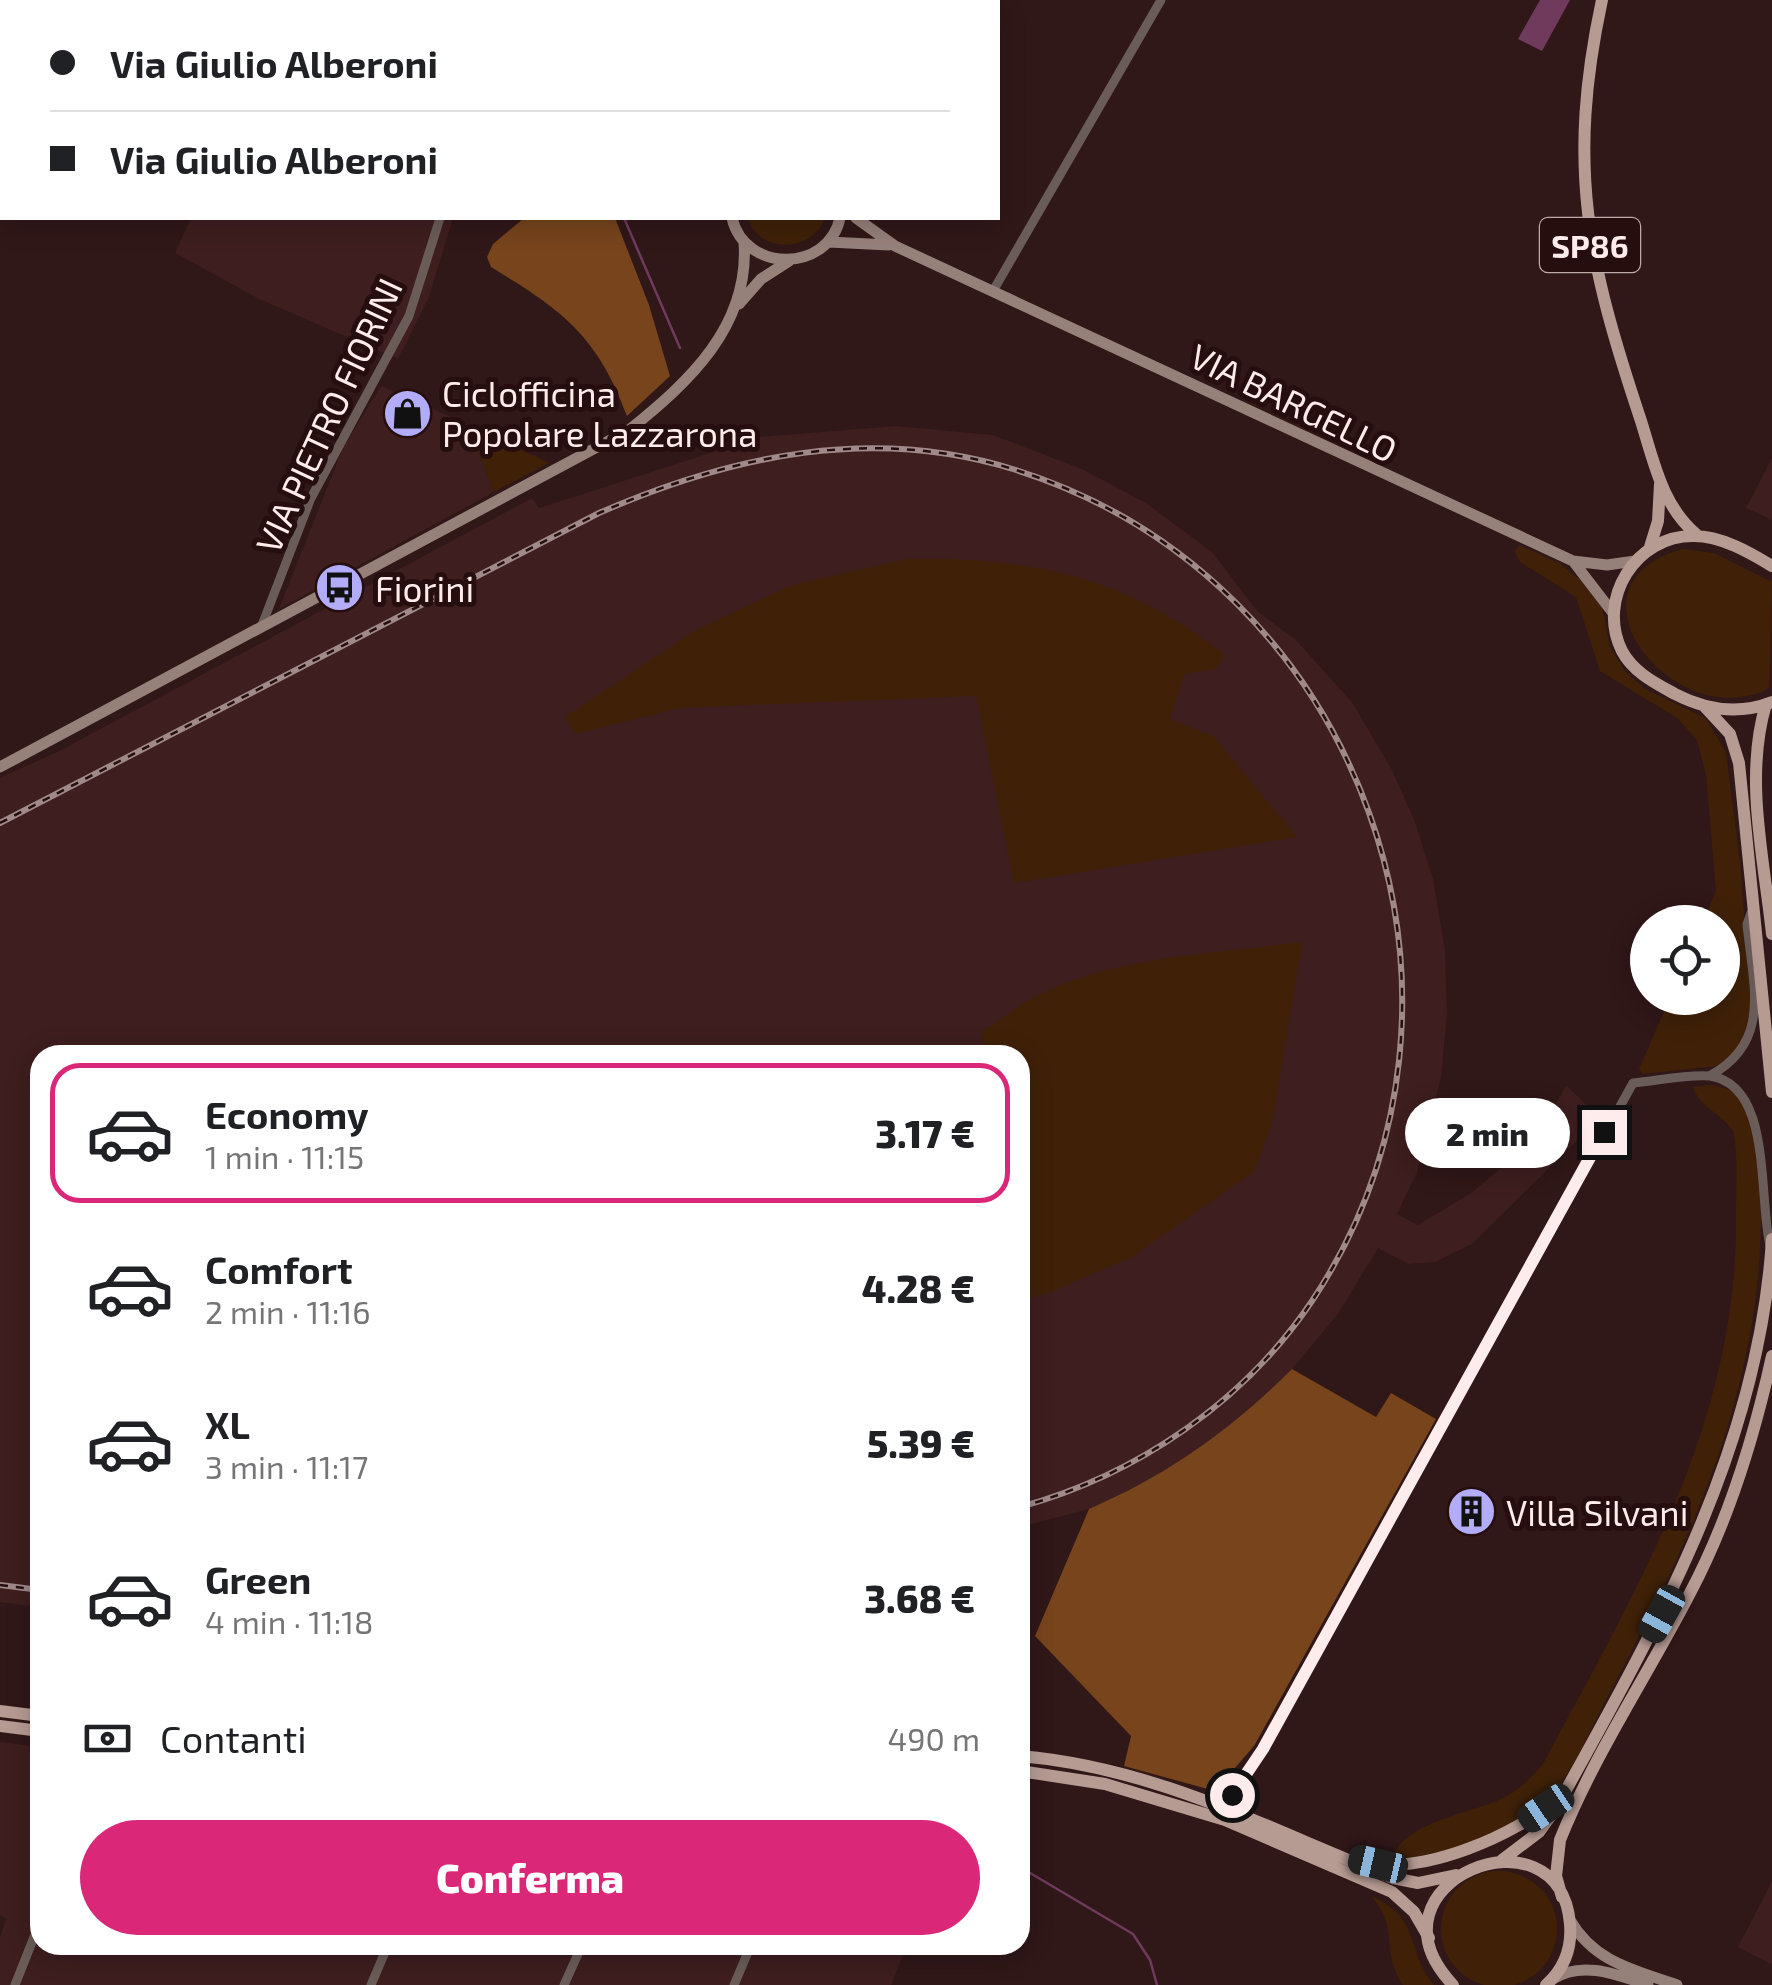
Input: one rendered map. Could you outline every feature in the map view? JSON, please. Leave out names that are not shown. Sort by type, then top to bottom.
[{"type":"main road","name":"SP86","points":[[1602,0],[1590,57],[1585,118],[1588,236],[1607,319],[1660,482],[1678,516],[1698,536]]},
{"type":"main road","points":[[733,220],[744,242],[765,257],[789,261]]},
{"type":"main road","points":[[0,767],[630,430],[675,393],[710,354],[736,307],[760,279],[789,261],[811,256],[828,242],[839,220]]},
{"type":"main road","points":[[859,220],[895,246]]},
{"type":"main road","points":[[736,307],[743,280],[744,242]]},
{"type":"main road","points":[[828,242],[895,246]]},
{"type":"main road","name":"VIA BARGELLO","points":[[895,246],[1574,561],[1608,565],[1635,561]]},
{"type":"main road","name":"SP86","points":[[1650,547],[1658,521],[1660,482]]},
{"type":"main road","points":[[1772,566],[1736,547],[1698,536],[1650,547],[1623,579],[1613,613],[1622,651],[1641,673],[1704,706],[1722,722],[1735,748],[1772,1092]]},
{"type":"main road","name":"VIA BARGELLO","points":[[1574,561],[1613,613]]},
{"type":"main road","points":[[1704,706],[1731,710],[1769,703]]},
{"type":"main road","points":[[1769,703],[1758,730],[1754,769],[1772,934]]},
{"type":"main road","points":[[1429,1938],[1434,1903],[1456,1875],[1470,1866],[1502,1860],[1539,1832],[1662,1614],[1706,1520],[1749,1387],[1772,1239]]},
{"type":"main road","points":[[1677,1985],[1594,1952],[1570,1920],[1562,1897],[1556,1876],[1560,1840],[1712,1545],[1736,1488],[1772,1356]]},
{"type":"main road","points":[[0,1711],[30,1715]]},
{"type":"main road","points":[[0,1726],[30,1730]]},
{"type":"main road","points":[[1030,1758],[1108,1770],[1225,1805],[1406,1882],[1456,1875]]},
{"type":"main road","points":[[1030,1773],[1105,1784],[1222,1818],[1392,1892],[1414,1912],[1441,1971],[1454,1985]]},
{"type":"main road","points":[[1351,1858],[1393,1865],[1425,1862],[1516,1827],[1566,1790]]},
{"type":"main road","points":[[1502,1860],[1543,1874],[1562,1897]]},
{"type":"main road","points":[[1548,1984],[1568,1954],[1570,1920]]},
{"type":"main road","points":[[1548,1984],[1571,1970],[1590,1970],[1648,1985]]},
{"type":"street","points":[[992,290],[1161,0]]},
{"type":"street","name":"VIA PIETRO FIORINI","points":[[257,632],[273,604],[311,498],[409,316],[439,220]]},
{"type":"street","points":[[1225,1805],[1263,1749],[1633,1083],[1710,1076],[1734,1063],[1754,1034],[1756,1018],[1747,924],[1753,905]]},
{"type":"street","points":[[1710,1076],[1744,1090],[1763,1116],[1765,1224],[1771,1250]]},
{"type":"street","points":[[15,1985],[30,1947]]},
{"type":"street","points":[[370,1985],[384,1955]]},
{"type":"street","points":[[564,1985],[578,1955]]},
{"type":"street","points":[[734,1985],[747,1955]]},
{"type":"shaded area","points":[[1540,0],[1570,0],[1542,51],[1518,39]]},
{"type":"shaded area","points":[[190,220],[452,220],[429,297],[398,359],[259,299],[175,253]]},
{"type":"shaded area","points":[[522,220],[616,220],[649,305],[670,376],[627,416],[603,365],[574,327],[538,297],[491,267],[487,257],[493,244]]},
{"type":"shaded area","points":[[749,220],[824,220],[809,238],[786,245],[763,238]]},
{"type":"shaded area","points":[[381,386],[467,424],[494,492],[279,609],[343,448]]},
{"type":"shaded area","points":[[467,424],[549,463],[494,492]]},
{"type":"shaded area","points":[[896,426],[993,435],[1082,469],[1146,503],[1212,552],[1258,612],[1295,639],[1352,702],[1392,770],[1415,822],[1433,879],[1445,950],[1447,1015],[1441,1077],[1417,1172],[1397,1214],[1418,1225],[1471,1193],[1538,1138],[1566,1085],[1600,1118],[1472,1244],[1435,1262],[1408,1264],[1378,1248],[1338,1314],[1292,1369],[1245,1416],[1199,1452],[1089,1509],[1030,1524],[1030,1045],[30,1045],[30,1606],[0,1602],[0,778],[61,750],[532,498],[539,508],[760,437]]},
{"type":"shaded area","points":[[1772,458],[1772,520],[1746,508]]},
{"type":"shaded area","points":[[1519,545],[1559,563],[1588,586],[1602,606],[1610,647],[1624,670],[1645,689],[1706,718],[1726,753],[1740,862],[1752,1016],[1737,1053],[1717,1066],[1642,1074],[1639,1069],[1663,1015],[1740,1015],[1740,905],[1710,905],[1716,891],[1706,775],[1697,740],[1677,718],[1600,671],[1576,597],[1520,562],[1515,552]]},
{"type":"shaded area","points":[[1683,549],[1714,553],[1772,582],[1769,688],[1734,698],[1699,692],[1667,675],[1642,651],[1628,622],[1628,593],[1645,567]]},
{"type":"shaded area","points":[[907,559],[995,562],[1075,577],[1151,606],[1188,628],[1225,655],[1215,669],[1184,674],[1170,719],[1213,736],[1297,837],[1014,883],[976,696],[680,708],[575,734],[565,717],[694,631],[792,585]]},
{"type":"shaded area","points":[[1302,942],[1273,1118],[1255,1171],[1132,1257],[1030,1298],[1030,1045],[983,1045],[981,1032],[1039,995],[1069,982],[1168,958]]},
{"type":"shaded area","points":[[1711,1085],[1739,1095],[1758,1117],[1763,1156],[1761,1223],[1757,1286],[1747,1348],[1733,1408],[1692,1523],[1581,1750],[1555,1791],[1529,1816],[1493,1836],[1431,1854],[1391,1860],[1410,1836],[1507,1796],[1543,1764],[1646,1568],[1676,1502],[1701,1434],[1720,1364],[1732,1292],[1737,1174],[1734,1133],[1700,1100],[1693,1087]]},
{"type":"shaded area","points":[[1292,1369],[1376,1417],[1391,1393],[1436,1419],[1254,1746],[1215,1791],[1124,1766],[1131,1736],[1035,1636],[1089,1509],[1197,1449],[1246,1412]]},
{"type":"shaded area","points":[[0,1742],[30,1746],[30,1955],[903,1955],[891,1985],[0,1985],[0,1937],[6,1919],[0,1915]]},
{"type":"shaded area","points":[[1499,1871],[1521,1876],[1540,1888],[1555,1918],[1555,1940],[1547,1961],[1531,1977],[1504,1986],[1477,1982],[1458,1970],[1446,1951],[1441,1929],[1446,1907],[1458,1888],[1477,1876]]},
{"type":"shaded area","points":[[1772,1881],[1772,1965],[1738,1947]]},
{"type":"shaded area","points":[[1371,1896],[1398,1914],[1406,1925],[1434,1985],[1403,1985],[1392,1960],[1385,1919]]},
{"type":"waterway","points":[[625,220],[680,348]]},
{"type":"waterway","points":[[1030,1873],[1133,1934],[1150,1960],[1157,1985]]},
{"type":"railway","points":[[0,823],[599,513],[700,475],[804,453],[909,450],[1016,470],[1136,525],[1236,603],[1315,701],[1369,813],[1398,934],[1399,1059],[1371,1183],[1312,1301],[1285,1338],[1221,1402],[1184,1430],[1105,1476],[1030,1504]]},
{"type":"railway","points":[[0,1585],[30,1589]]},
{"type":"place","name":"Ciclofficina Popolare Lazzarona","points":[[407,413]]},
{"type":"place","name":"Fiorini","points":[[340,588]]},
{"type":"place","name":"Villa Silvani","points":[[1471,1512]]},
{"type":"route","points":[[1232,1795],[1263,1749],[1346,1602],[1604,1132]]}]
